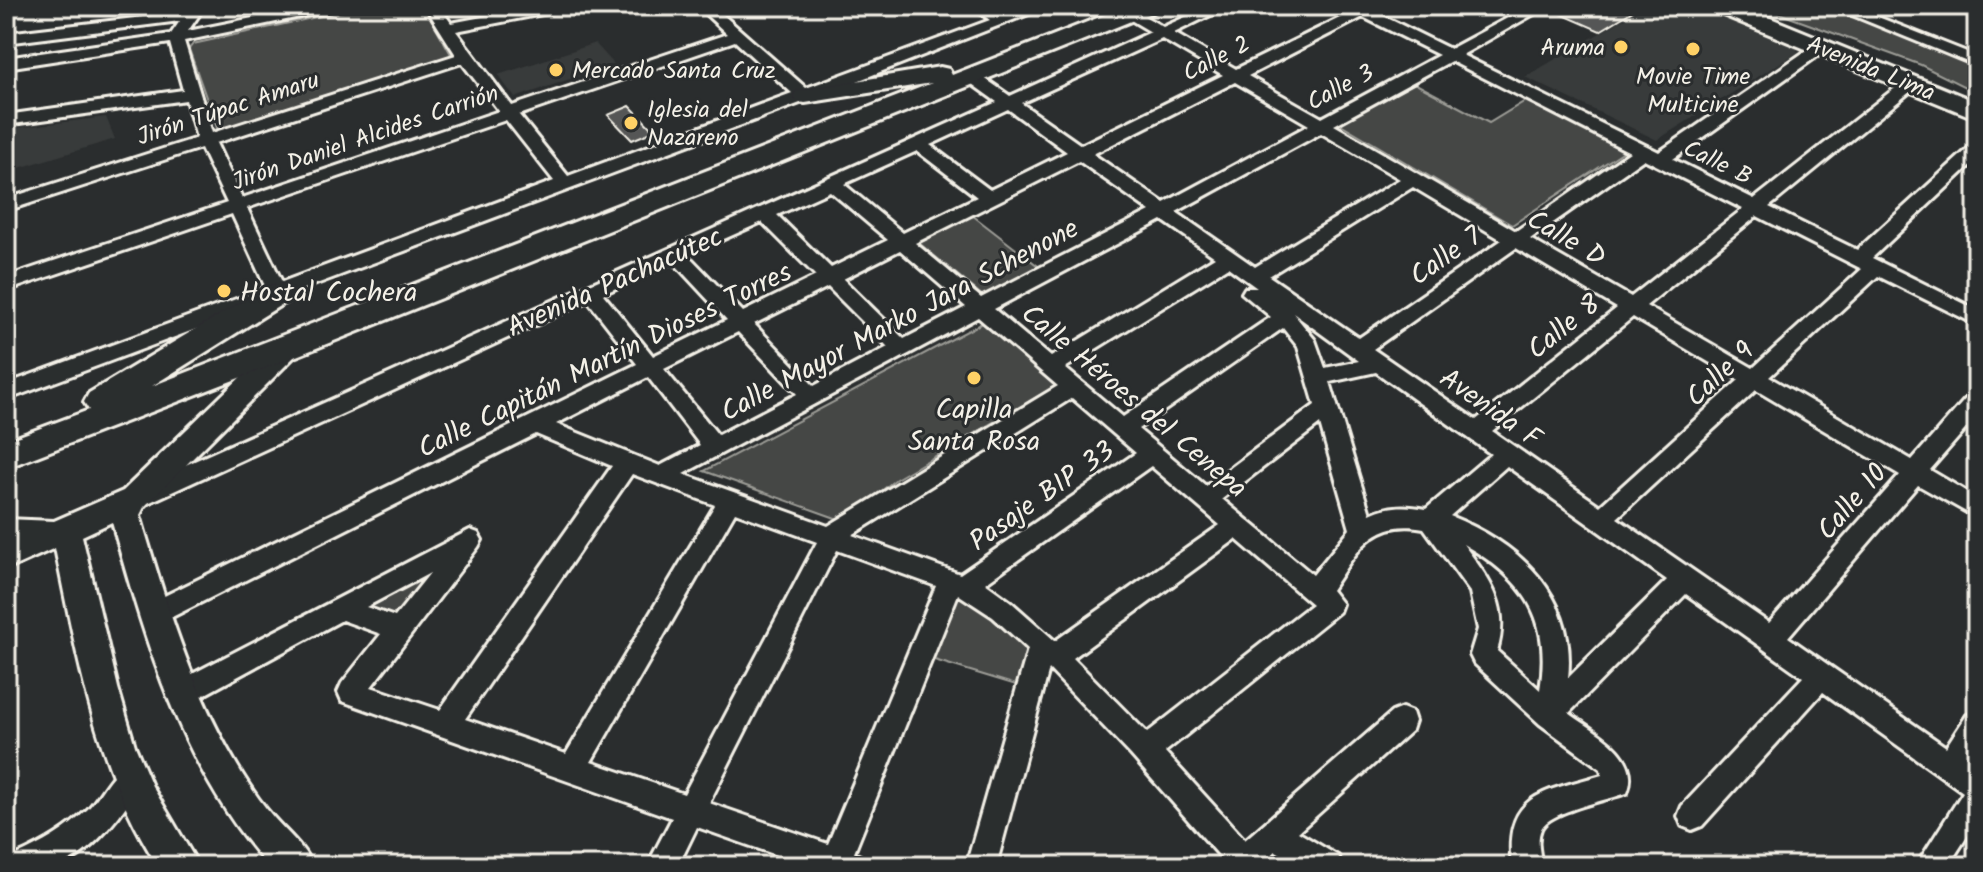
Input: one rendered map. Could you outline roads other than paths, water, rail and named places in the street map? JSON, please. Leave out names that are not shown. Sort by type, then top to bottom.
[{"type":"main road","name":"Avenida Lima","points":[[1721,6],[1977,111]]},
{"type":"main road","name":"Avenida Lima","points":[[1747,6],[1977,99]]},
{"type":"main road","points":[[6,440],[941,74],[1132,8]]},
{"type":"main road","name":"Avenida Pachacútec","points":[[6,455],[288,347],[971,76],[1132,8]]},
{"type":"main road","points":[[805,96],[941,74]]},
{"type":"main road","points":[[95,406],[278,293]]},
{"type":"street","points":[[6,63],[176,38],[334,6]]},
{"type":"street","points":[[432,6],[465,57],[565,184]]},
{"type":"street","points":[[445,29],[563,6]]},
{"type":"street","points":[[704,6],[805,96]]},
{"type":"street","points":[[978,6],[1002,21]]},
{"type":"street","points":[[6,392],[1042,6]]},
{"type":"street","name":"Avenida Pachacútec","points":[[6,557],[1222,6]]},
{"type":"street","name":"Calle 3","points":[[1162,212],[1541,6]]},
{"type":"street","name":"Avenida Lima","points":[[1837,6],[1867,11],[1975,58]]},
{"type":"street","name":"Calle D","points":[[1132,8],[1163,33],[1977,509]]},
{"type":"street","name":"Calle B","points":[[1363,8],[1449,55],[1977,318]]},
{"type":"street","name":"Calle 2","points":[[1080,154],[1363,8]]},
{"type":"street","points":[[193,11],[176,38],[192,94],[206,140],[278,293]]},
{"type":"street","points":[[9,40],[193,11]]},
{"type":"street","name":"Jirón Daniel Alcides Carrión","points":[[6,284],[739,35]]},
{"type":"street","name":"Calle 7","points":[[1358,349],[1516,239],[1821,47]]},
{"type":"street","name":"Jirón Túpac Amaru","points":[[6,205],[465,57]]},
{"type":"street","name":"Avenida F","points":[[971,76],[1162,212],[1222,262],[1254,276],[1977,785]]},
{"type":"street","name":"Calle 8","points":[[1476,432],[1910,84]]},
{"type":"street","points":[[6,120],[192,94]]},
{"type":"street","points":[[918,144],[990,198]]},
{"type":"street","name":"Calle 9","points":[[1600,520],[1754,379],[1977,150]]},
{"type":"street","name":"Calle Capitán Martín Dioses Torres","points":[[153,614],[1080,154]]},
{"type":"street","points":[[1254,276],[1413,179]]},
{"type":"street","name":"Calle Héroes del Cenepa","points":[[831,182],[1322,598]]},
{"type":"street","name":"Calle Mayor Marko Jara Schenone","points":[[662,475],[1162,212]]},
{"type":"street","points":[[764,213],[902,349]]},
{"type":"street","points":[[675,253],[811,396]]},
{"type":"street","points":[[1050,367],[1222,262],[1285,317],[1308,345],[1363,531]]},
{"type":"street","points":[[590,291],[715,447]]},
{"type":"street","points":[[1122,429],[1285,317]]},
{"type":"street","points":[[288,347],[133,499],[125,515],[180,694],[208,753],[253,819],[293,866]]},
{"type":"street","points":[[1319,377],[1379,364]]},
{"type":"street","points":[[662,866],[833,535],[1073,387]]},
{"type":"street","name":"Calle 10","points":[[1770,640],[1977,401]]},
{"type":"street","points":[[1206,499],[1326,408]]},
{"type":"street","points":[[535,424],[627,463],[833,535],[957,583],[993,601],[1147,750],[1240,863],[1402,721]]},
{"type":"street","name":"Pasaje BIP 33","points":[[957,583],[1152,454]]},
{"type":"street","points":[[1431,519],[1506,454]]},
{"type":"street","points":[[445,725],[627,463]]},
{"type":"street","points":[[572,770],[730,499]]},
{"type":"street","points":[[1147,750],[1322,598],[1363,531],[1385,517],[1431,519],[1449,524],[1526,577],[1543,600],[1553,624],[1557,663],[1549,715]]},
{"type":"street","points":[[1431,519],[1482,589],[1491,629],[1483,655],[1549,715],[1613,762],[1617,783],[1599,791],[1541,804],[1530,816],[1524,830],[1527,866]]},
{"type":"street","points":[[981,866],[1048,652],[1237,525]]},
{"type":"street","points":[[6,531],[58,534],[69,540],[107,713],[129,777],[180,866]]},
{"type":"street","points":[[180,694],[470,540],[351,692],[843,864],[957,583]]},
{"type":"street","points":[[1549,715],[1684,579]]},
{"type":"street","points":[[340,609],[400,630]]},
{"type":"street","points":[[1692,816],[1821,676]]},
{"type":"street","points":[[1949,766],[1977,724]]},
{"type":"street","points":[[25,866],[46,858],[98,820],[115,803],[129,777]]},
{"type":"street","points":[[1931,866],[1977,796]]},
{"type":"street","points":[[1274,834],[1328,866]]},
{"type":"place","name":"Aruma","points":[[1621,47]]},
{"type":"place","name":"Movie Time Multicine","points":[[1693,49]]},
{"type":"place","name":"Mercado Santa Cruz","points":[[556,70]]},
{"type":"place","name":"Iglesia del Nazareno","points":[[631,123]]},
{"type":"place","name":"Hostal Cochera","points":[[224,291]]},
{"type":"place","name":"Capilla Santa Rosa","points":[[974,378]]}]
